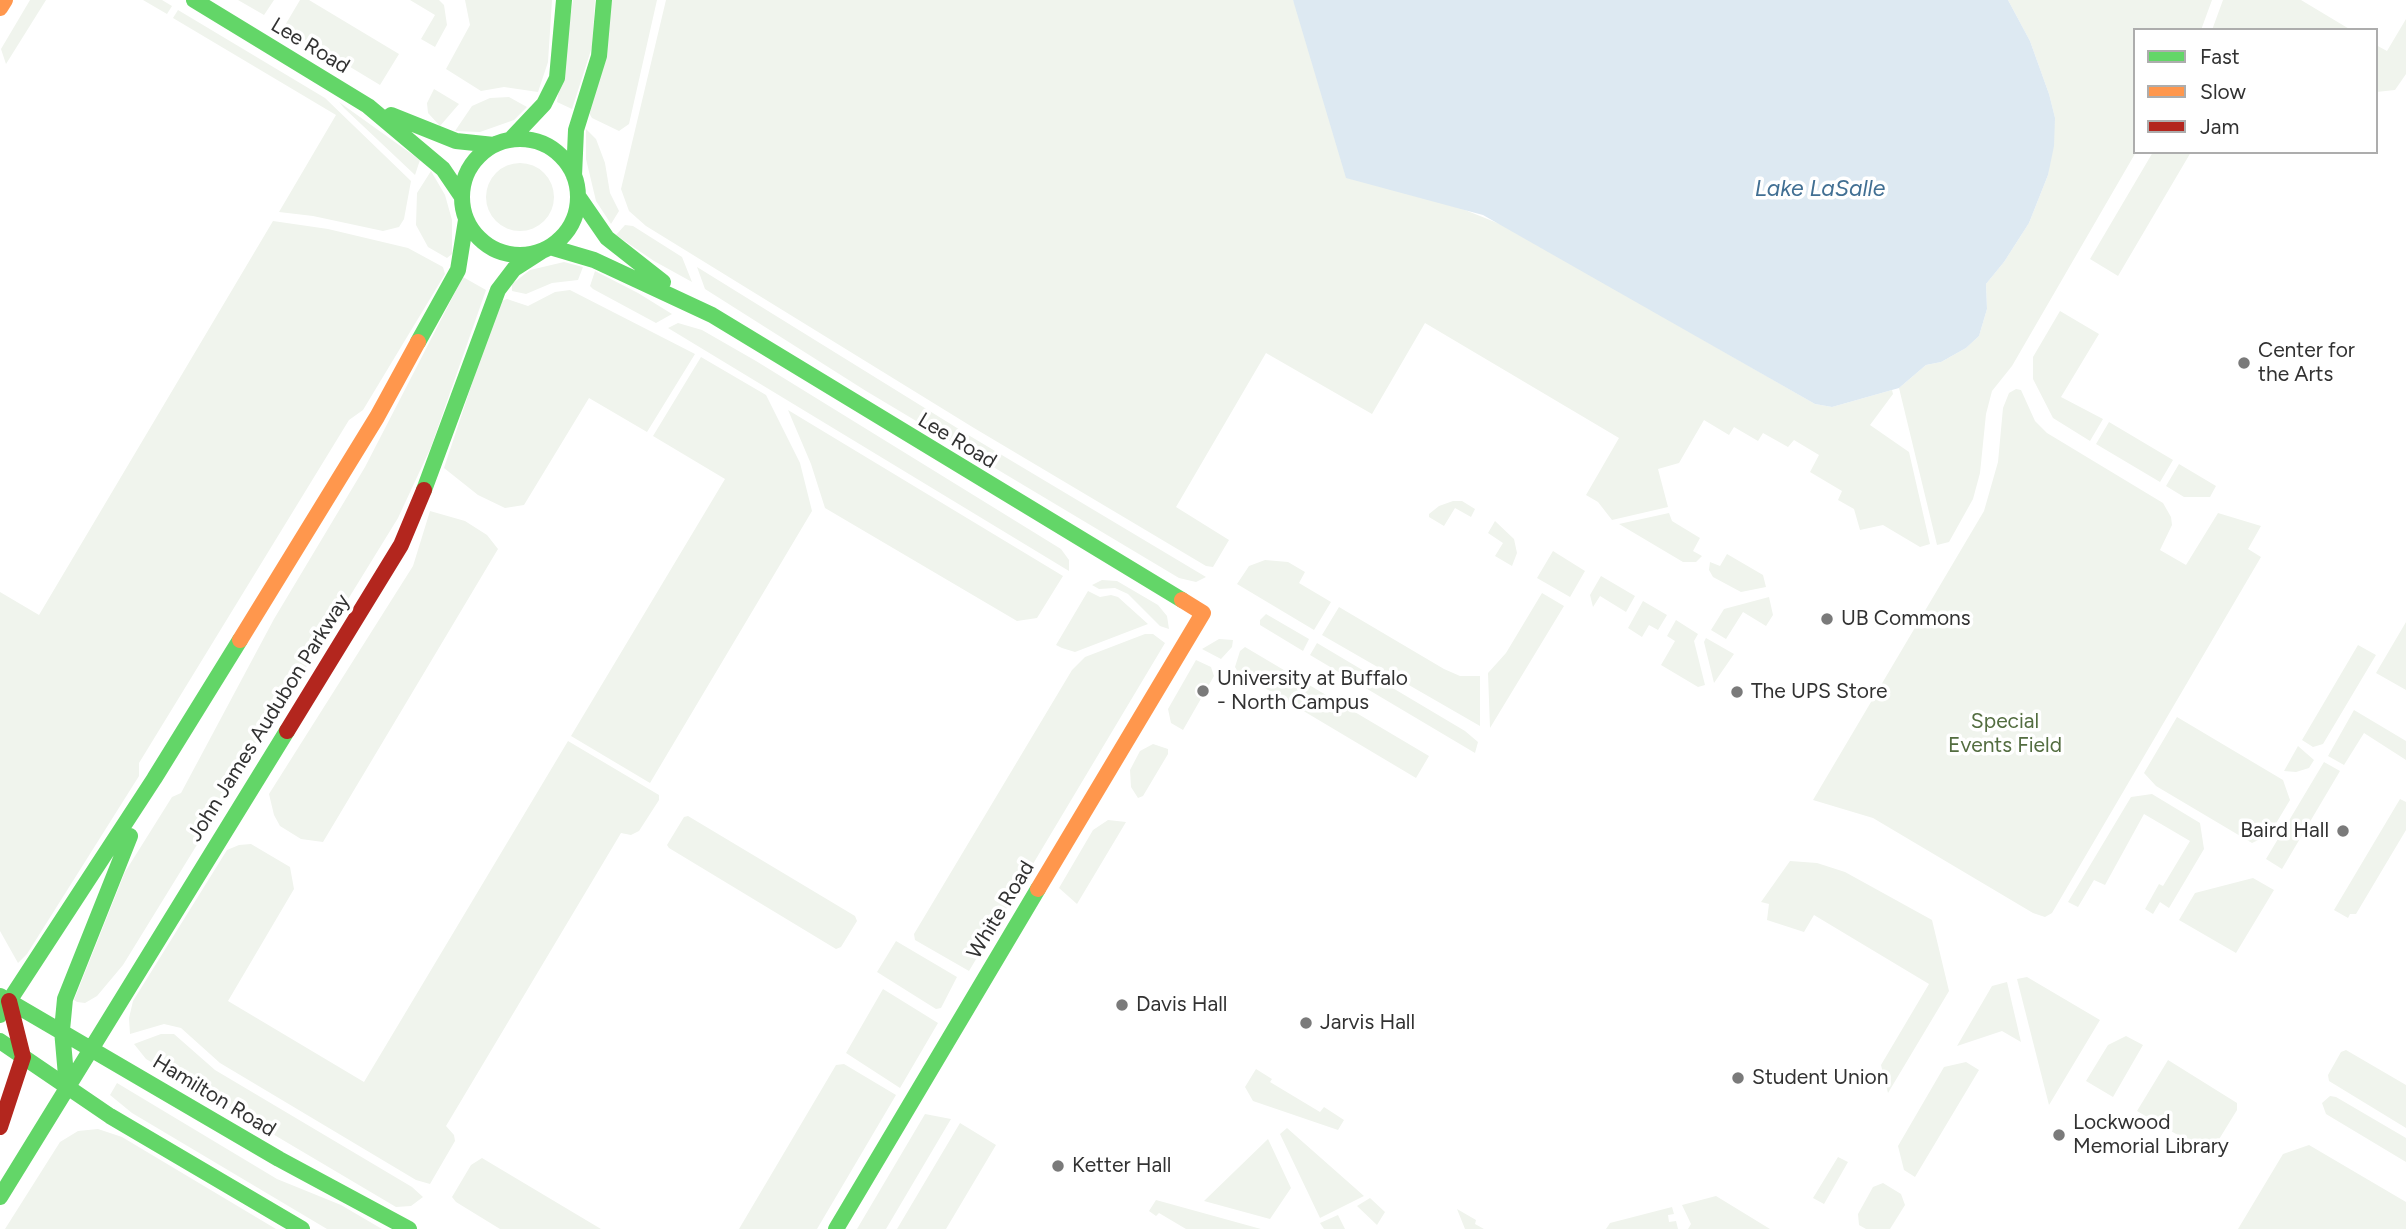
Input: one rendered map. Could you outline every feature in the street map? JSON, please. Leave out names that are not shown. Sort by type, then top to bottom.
[{"type":"main road","points":[[0,8],[5,0]]},
{"type":"main road","name":"Lee Road","points":[[194,0],[368,106],[443,169],[462,197]]},
{"type":"main road","points":[[0,1127],[23,1056],[3,1004],[154,779],[377,417],[429,324],[458,270],[466,220],[462,197],[470,167],[544,104],[557,78],[563,37],[564,0]]},
{"type":"main road","points":[[466,220],[485,244],[502,253],[522,255],[546,249],[571,225],[578,196],[574,176],[576,130],[599,56],[604,0]]},
{"type":"main road","name":"Lee Road","points":[[368,106],[456,141],[502,142]]},
{"type":"main road","points":[[502,142],[530,140],[549,146],[564,159],[574,176]]},
{"type":"main road","name":"Lee Road","points":[[578,196],[607,238],[690,303],[1203,614]]},
{"type":"main road","name":"Lee Road","points":[[546,249],[594,260],[690,303]]},
{"type":"main road","name":"John James Audubon Parkway","points":[[0,1197],[401,545],[434,467],[498,290],[514,269],[546,249]]},
{"type":"main road","name":"White Road","points":[[836,1229],[1203,614]]},
{"type":"main road","points":[[67,1087],[62,1030],[65,999],[154,779]]},
{"type":"main road","name":"Hamilton Road","points":[[3,1004],[62,1030],[279,1160],[409,1229]]},
{"type":"main road","points":[[0,1041],[67,1087],[302,1229]]},
{"type":"green space","points":[[30,0],[46,0],[6,64],[1,49]]},
{"type":"green space","points":[[143,0],[162,0],[172,6],[167,14]]},
{"type":"green space","points":[[238,0],[274,0],[264,15]]},
{"type":"green space","points":[[300,0],[309,0],[399,54],[380,85],[284,27]]},
{"type":"green space","points":[[410,0],[439,0],[444,5],[447,25],[435,47],[421,39],[435,15]]},
{"type":"green space","points":[[465,0],[552,0],[548,62],[538,92],[504,87],[481,91],[446,69],[470,25]]},
{"type":"green space","points":[[573,0],[595,0],[592,47],[572,109],[557,102]]},
{"type":"green space","points":[[612,0],[657,0],[629,124],[619,131],[592,118],[589,113]]},
{"type":"green space","points":[[666,0],[1293,0],[1297,9],[1455,206],[1505,226],[1815,404],[1832,407],[1892,390],[1893,394],[1870,425],[1909,452],[1930,544],[1920,547],[1883,525],[1860,530],[1854,509],[1838,500],[1842,491],[1810,472],[1819,455],[1794,440],[1788,447],[1763,433],[1758,441],[1734,427],[1729,435],[1704,420],[1679,463],[1658,469],[1668,507],[1612,520],[1598,502],[1586,495],[1619,438],[1425,323],[1372,414],[1266,353],[1176,507],[1229,540],[1213,567],[1206,566],[974,428],[646,226],[629,211],[621,189]]},
{"type":"green space","points":[[2008,0],[2212,0],[2202,28],[2133,28],[2135,154],[2012,366],[1992,391],[1986,414],[1980,473],[1973,499],[1949,542],[1937,545],[1899,388],[1926,365],[1941,362],[1966,348],[1979,336],[1987,309],[1986,284],[2029,223],[2048,175],[2055,118],[2030,41]]},
{"type":"green space","points":[[2223,0],[2301,0],[2348,28],[2213,28]]},
{"type":"green space","points":[[178,10],[325,98],[411,181],[404,219],[399,227],[383,231],[313,216],[279,212],[336,115],[173,18]]},
{"type":"green space","points":[[2406,19],[2406,74],[2395,90],[2378,92],[2378,46],[2387,51]]},
{"type":"green space","points":[[434,89],[459,104],[440,126],[428,113],[427,103]]},
{"type":"green space","points":[[509,97],[527,107],[514,120],[480,132],[455,131],[472,106],[490,98]]},
{"type":"green space","points":[[339,102],[420,160],[415,175],[344,108]]},
{"type":"green space","points":[[586,129],[596,139],[605,163],[610,193],[619,211],[611,224],[596,201],[586,159]]},
{"type":"green space","points":[[2152,154],[2190,154],[2118,276],[2090,259]]},
{"type":"green space","points":[[520,163],[533,166],[544,173],[551,184],[554,197],[551,210],[544,221],[533,228],[520,231],[507,228],[496,221],[489,210],[486,197],[489,184],[496,173],[507,166]]},
{"type":"green space","points":[[431,171],[445,195],[452,220],[452,254],[447,258],[428,247],[416,225],[417,193]]},
{"type":"green space","points":[[273,221],[328,229],[408,248],[443,267],[445,274],[363,410],[349,420],[139,763],[139,776],[27,954],[18,963],[0,931],[0,592],[39,615]]},
{"type":"green space","points":[[625,225],[633,226],[682,257],[692,282],[654,261],[616,235]]},
{"type":"green space","points":[[564,262],[583,267],[578,280],[552,283],[526,294],[512,291],[512,284],[530,270]]},
{"type":"green space","points":[[697,267],[970,436],[1206,577],[1196,582],[1179,578],[866,391],[705,289]]},
{"type":"green space","points":[[595,271],[672,314],[656,323],[593,289],[590,286]]},
{"type":"green space","points":[[463,277],[486,290],[431,447],[398,518],[123,965],[97,996],[85,1003],[77,1002],[74,1000],[125,872],[172,797],[181,793],[274,619],[365,467]]},
{"type":"green space","points":[[570,290],[695,354],[647,432],[589,398],[524,505],[505,508],[478,495],[444,468],[499,302],[507,299],[528,306],[555,292]]},
{"type":"green space","points":[[2060,311],[2099,334],[2061,397],[2103,419],[2090,441],[2053,418],[2033,379],[2033,357]]},
{"type":"green space","points":[[678,323],[702,330],[756,361],[1061,549],[1069,560],[1069,571],[668,328]]},
{"type":"green space","points":[[701,357],[766,395],[800,463],[812,511],[650,783],[571,736],[725,479],[653,436]]},
{"type":"green space","name":"Special Events Field","points":[[2016,389],[2021,390],[2035,421],[2047,433],[2163,503],[2171,517],[2172,525],[2160,550],[2186,565],[2218,513],[2261,526],[2248,549],[2261,557],[2052,913],[2045,917],[2033,913],[1873,818],[1813,800],[1984,511],[1998,462],[2003,408],[2009,393]]},
{"type":"green space","points":[[788,410],[1063,576],[1037,618],[1017,621],[825,508],[811,464]]},
{"type":"green space","points":[[2109,422],[2173,460],[2160,482],[2096,444]]},
{"type":"green space","points":[[2179,464],[2216,486],[2210,497],[2184,497],[2166,486]]},
{"type":"green space","points":[[1462,501],[1475,509],[1471,517],[1455,508],[1444,526],[1429,517],[1439,506]]},
{"type":"green space","points":[[430,511],[465,521],[487,535],[498,549],[323,842],[301,839],[280,826],[269,794],[413,566]]},
{"type":"green space","points":[[1669,513],[1672,521],[1700,538],[1693,551],[1702,556],[1696,562],[1683,562],[1619,524]]},
{"type":"green space","points":[[1495,521],[1514,539],[1517,553],[1512,566],[1495,556],[1503,543],[1488,533]]},
{"type":"green space","points":[[1553,551],[1585,571],[1570,597],[1537,578]]},
{"type":"green space","points":[[1727,554],[1763,575],[1766,587],[1741,592],[1713,577],[1709,570],[1710,562],[1720,566]]},
{"type":"green space","points":[[1265,560],[1288,562],[1305,572],[1299,583],[1331,602],[1314,630],[1237,584],[1249,566]]},
{"type":"green space","points":[[1601,576],[1635,596],[1626,612],[1600,596],[1593,607],[1590,595]]},
{"type":"green space","points":[[1102,580],[1117,581],[1158,605],[1167,616],[1169,629],[1160,626],[1128,594],[1115,588],[1099,589],[1092,585]]},
{"type":"green space","points":[[1088,591],[1100,597],[1118,597],[1148,624],[1075,652],[1056,645]]},
{"type":"green space","points":[[1542,593],[1564,606],[1490,728],[1488,673],[1506,653]]},
{"type":"green space","points":[[1769,597],[1773,615],[1766,626],[1743,612],[1726,639],[1711,630],[1724,609]]},
{"type":"green space","points":[[1643,601],[1667,615],[1658,630],[1649,625],[1642,637],[1628,628]]},
{"type":"green space","points":[[1339,607],[1444,669],[1460,676],[1480,676],[1480,726],[1322,635]]},
{"type":"green space","points":[[1266,614],[1309,639],[1303,651],[1260,625],[1260,620]]},
{"type":"green space","points":[[1676,620],[1698,634],[1694,641],[1705,685],[1698,687],[1661,665],[1675,641],[1667,636]]},
{"type":"green space","points":[[2406,622],[2406,690],[2376,673]]},
{"type":"green space","points":[[1145,634],[1153,634],[1165,643],[969,971],[915,940],[914,934],[1072,670],[1085,657]]},
{"type":"green space","points":[[1706,638],[1734,654],[1714,683],[1704,642]]},
{"type":"green space","points":[[1219,639],[1233,640],[1232,647],[1221,659],[1202,649]]},
{"type":"green space","points":[[1317,643],[1465,731],[1478,742],[1475,753],[1310,655]]},
{"type":"green space","points":[[2358,645],[2376,655],[2323,744],[2313,747],[2302,740]]},
{"type":"green space","points":[[1245,647],[1429,756],[1416,778],[1238,672],[1235,667],[1240,651]]},
{"type":"green space","points":[[1196,660],[1211,667],[1214,676],[1183,730],[1171,723],[1168,709]]},
{"type":"green space","points":[[2354,710],[2406,741],[2406,760],[2364,733],[2344,765],[2328,756]]},
{"type":"green space","points":[[2177,717],[2283,780],[2290,800],[2269,835],[2252,843],[2156,786],[2144,773]]},
{"type":"green space","points":[[568,741],[659,795],[659,800],[639,831],[631,835],[621,833],[446,1126],[454,1135],[455,1141],[430,1184],[416,1180],[220,1063],[181,1028],[164,1024],[130,1034],[129,1018],[133,1001],[227,850],[251,844],[290,867],[294,889],[228,1001],[364,1082]]},
{"type":"green space","points":[[1153,744],[1168,749],[1168,754],[1143,796],[1138,798],[1131,787],[1130,770],[1140,751]]},
{"type":"green space","points":[[2298,746],[2314,760],[2309,768],[2296,772],[2284,771]]},
{"type":"green space","points":[[2324,762],[2340,771],[2282,869],[2266,859]]},
{"type":"green space","points":[[2152,794],[2200,823],[2204,849],[2169,908],[2160,902],[2153,914],[2145,909],[2159,884],[2163,886],[2190,841],[2144,814],[2105,885],[2094,880],[2078,907],[2068,902],[2131,797]]},
{"type":"green space","points":[[2400,799],[2406,802],[2406,830],[2356,914],[2350,914],[2348,918],[2334,910]]},
{"type":"green space","points":[[688,816],[855,916],[857,921],[841,947],[836,949],[669,848],[667,845],[684,817]]},
{"type":"green space","points":[[1108,820],[1126,822],[1077,904],[1059,888],[1093,830]]},
{"type":"green space","points":[[1790,861],[1817,863],[1845,872],[1932,920],[1949,991],[1888,1093],[1881,1065],[1929,984],[1814,915],[1804,932],[1767,920],[1769,904],[1761,902]]},
{"type":"green space","points":[[2253,878],[2274,890],[2236,953],[2179,920],[2195,893]]},
{"type":"green space","points":[[896,941],[957,977],[941,1008],[936,1009],[877,972]]},
{"type":"green space","points":[[2027,977],[2100,1020],[2049,1105],[2017,979]]},
{"type":"green space","points":[[2007,982],[2021,1042],[2002,1031],[1957,1046],[1992,986]]},
{"type":"green space","points":[[883,989],[938,1023],[900,1088],[846,1053]]},
{"type":"green space","points":[[161,1034],[174,1034],[215,1070],[412,1187],[423,1197],[411,1206],[396,1207],[146,1059],[134,1044]]},
{"type":"green space","points":[[2126,1036],[2143,1045],[2113,1097],[2086,1081],[2108,1045]]},
{"type":"green space","points":[[2346,1050],[2406,1085],[2406,1128],[2329,1081],[2328,1075],[2341,1052]]},
{"type":"green space","points":[[2168,1060],[2237,1103],[2237,1110],[2210,1154],[2137,1111]]},
{"type":"green space","points":[[1966,1062],[1979,1070],[1915,1177],[1904,1170],[1898,1146],[1944,1067]]},
{"type":"green space","points":[[844,1064],[896,1095],[817,1229],[739,1229],[836,1065]]},
{"type":"green space","points":[[1256,1069],[1272,1079],[1270,1082],[1320,1112],[1324,1107],[1344,1120],[1338,1130],[1253,1101],[1245,1087]]},
{"type":"green space","points":[[117,1083],[277,1179],[341,1205],[382,1229],[327,1229],[132,1113],[110,1095]]},
{"type":"green space","points":[[2330,1096],[2406,1138],[2406,1162],[2326,1114],[2322,1103]]},
{"type":"green space","points":[[925,1114],[951,1119],[886,1229],[857,1229]]},
{"type":"green space","points":[[960,1123],[996,1145],[946,1229],[897,1229]]},
{"type":"green space","points":[[1287,1128],[1364,1196],[1320,1218],[1280,1134]]},
{"type":"green space","points":[[98,1129],[122,1137],[276,1229],[5,1229],[60,1142],[78,1131]]},
{"type":"green space","points":[[1268,1139],[1291,1188],[1270,1219],[1204,1201]]},
{"type":"green space","points":[[2309,1145],[2406,1202],[2406,1229],[2238,1229],[2283,1154]]},
{"type":"green space","points":[[1838,1157],[1848,1162],[1824,1204],[1813,1198]]},
{"type":"green space","points":[[482,1158],[601,1229],[500,1229],[452,1197],[471,1165]]},
{"type":"green space","points":[[1883,1183],[1901,1194],[1905,1205],[1890,1229],[1866,1229],[1859,1225],[1858,1214],[1873,1187]]},
{"type":"green space","points":[[1716,1196],[1770,1229],[1688,1229],[1691,1224],[1682,1205]]},
{"type":"green space","points":[[1370,1198],[1385,1212],[1377,1225],[1357,1206]]},
{"type":"green space","points":[[1156,1200],[1261,1229],[1186,1229],[1159,1213],[1156,1216],[1149,1211]]},
{"type":"green space","points":[[1672,1207],[1674,1214],[1668,1215],[1669,1222],[1676,1221],[1678,1229],[1606,1229],[1610,1223]]},
{"type":"green space","points":[[1457,1209],[1476,1220],[1475,1224],[1484,1229],[1465,1229]]},
{"type":"green space","points":[[1338,1215],[1345,1229],[1324,1229],[1320,1223]]},
{"type":"water","name":"Lake LaSalle","points":[[1293,0],[2008,0],[2030,41],[2055,118],[2054,146],[2048,175],[2029,223],[1986,284],[1987,309],[1979,336],[1966,348],[1941,362],[1926,365],[1899,388],[1832,407],[1815,404],[1483,215],[1346,178]]},
{"type":"traffic: fast","points":[[194,0],[368,106],[443,169],[462,197]]},
{"type":"traffic: fast","points":[[510,140],[544,104],[557,78],[564,0]]},
{"type":"traffic: fast","points":[[574,176],[576,130],[599,56],[604,0]]},
{"type":"traffic: fast","points":[[391,115],[456,141],[494,145]]},
{"type":"traffic: fast","points":[[520,139],[542,143],[561,156],[574,175],[578,197],[574,219],[561,238],[542,251],[520,255],[498,251],[479,238],[466,219],[462,197],[466,175],[479,156],[498,143],[520,139]]},
{"type":"traffic: fast","points":[[578,196],[607,238],[663,282]]},
{"type":"traffic: fast","points":[[418,342],[458,270],[466,220]]},
{"type":"traffic: fast","points":[[550,247],[594,260],[712,315],[1182,600]]},
{"type":"traffic: fast","points":[[424,490],[498,290],[514,269],[542,251]]},
{"type":"traffic: fast","points":[[0,1015],[154,779],[240,640]]},
{"type":"traffic: fast","points":[[0,1197],[287,731]]},
{"type":"traffic: fast","points":[[67,1087],[62,1030],[65,999],[130,836]]},
{"type":"traffic: fast","points":[[836,1229],[1038,889]]},
{"type":"traffic: fast","points":[[0,996],[279,1159],[409,1229]]},
{"type":"traffic: fast","points":[[0,1041],[110,1116],[302,1229]]},
{"type":"traffic: slow","points":[[0,8],[5,0]]},
{"type":"traffic: slow","points":[[240,640],[377,417],[418,342]]},
{"type":"traffic: slow","points":[[1038,889],[1203,613],[1182,600]]},
{"type":"traffic: jam","points":[[287,731],[401,545],[424,490]]},
{"type":"traffic: jam","points":[[0,1127],[23,1057],[9,1001]]},
{"type":"place","name":"Center for the Arts","points":[[2244,363]]},
{"type":"place","name":"UB Commons","points":[[1827,619]]},
{"type":"place","name":"University at Buffalo - North Campus","points":[[1203,691]]},
{"type":"place","name":"The UPS Store","points":[[1737,692]]},
{"type":"place","name":"Baird Hall","points":[[2343,831]]},
{"type":"place","name":"Davis Hall","points":[[1122,1005]]},
{"type":"place","name":"Jarvis Hall","points":[[1306,1023]]},
{"type":"place","name":"Student Union","points":[[1738,1078]]},
{"type":"place","name":"Lockwood Memorial Library","points":[[2059,1135]]},
{"type":"place","name":"Ketter Hall","points":[[1058,1166]]}]
